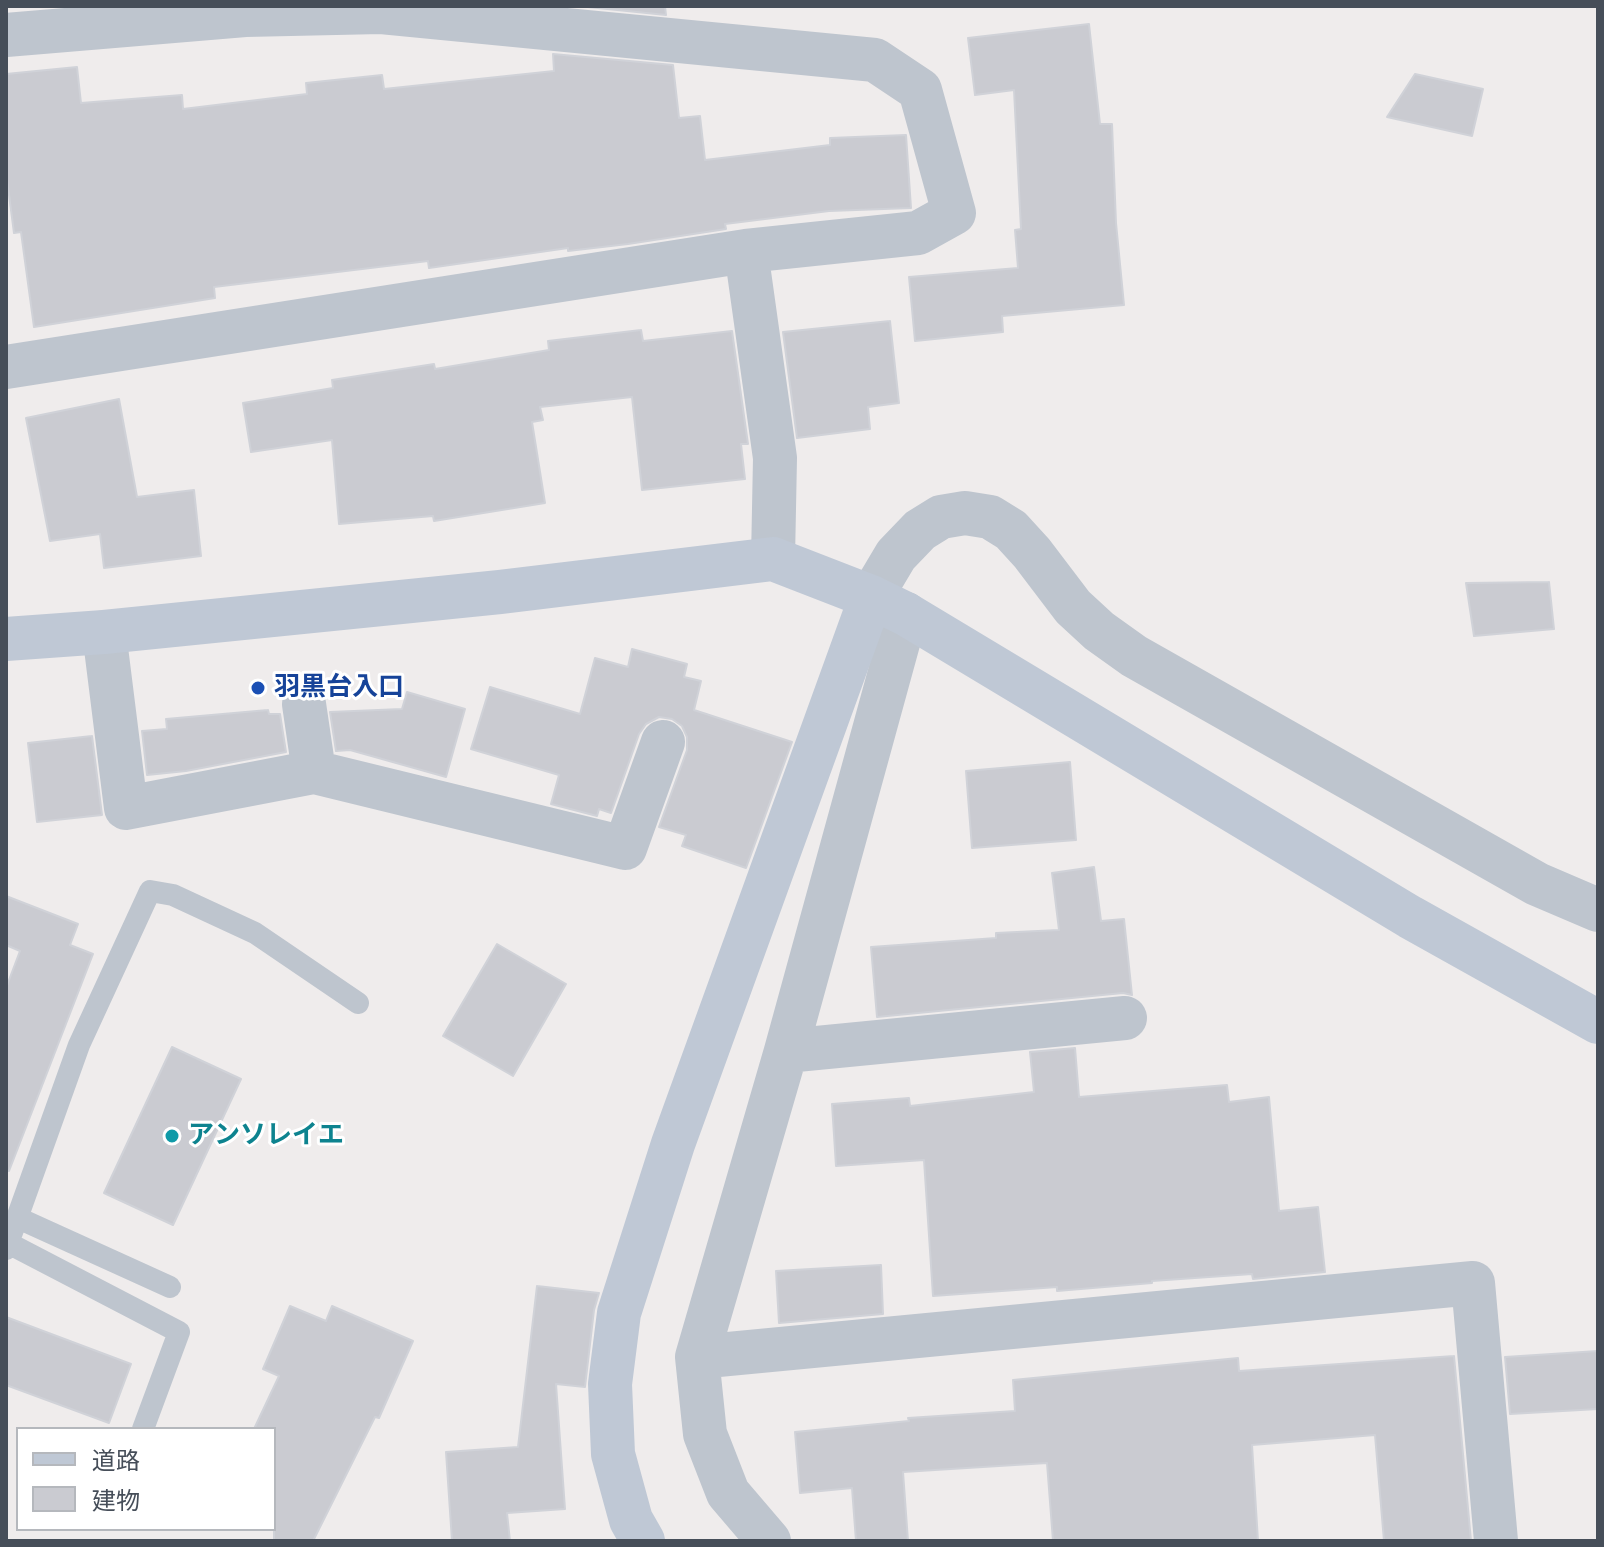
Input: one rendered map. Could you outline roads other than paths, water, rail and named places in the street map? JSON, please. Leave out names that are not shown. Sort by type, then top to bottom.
[{"type":"street","points":[[6,35],[245,15],[381,12],[875,60],[920,90],[954,213],[918,233],[746,251],[6,367]]},
{"type":"street","points":[[746,251],[775,458],[773,559]]},
{"type":"street","points":[[769,1541],[728,1493],[705,1434],[697,1357],[786,1051],[888,606],[896,555],[920,530],[941,517],[965,513],[990,517],[1011,530],[1073,607],[1099,631],[1134,656],[1537,884],[1598,910]]},
{"type":"street","points":[[6,639],[500,592],[773,559],[888,606],[1410,917],[1598,1022]]},
{"type":"street","points":[[643,1541],[631,1520],[613,1454],[610,1384],[619,1313],[673,1144],[888,606]]},
{"type":"street","points":[[104,632],[126,808],[314,772],[625,848],[663,742]]},
{"type":"street","points":[[304,704],[314,772]]},
{"type":"street","points":[[786,1051],[1125,1018]]},
{"type":"street","points":[[697,1357],[1473,1283],[1496,1541]]},
{"type":"lane","points":[[10,1233],[79,1045],[150,891],[173,895],[255,933],[358,1003]]},
{"type":"lane","points":[[10,1233],[170,1287]]},
{"type":"lane","points":[[10,1233],[179,1332],[144,1427]]},
{"type":"place","name":"羽黒台入口","points":[[258,688]]},
{"type":"place","name":"アンソレイエ","points":[[172,1136]]}]
